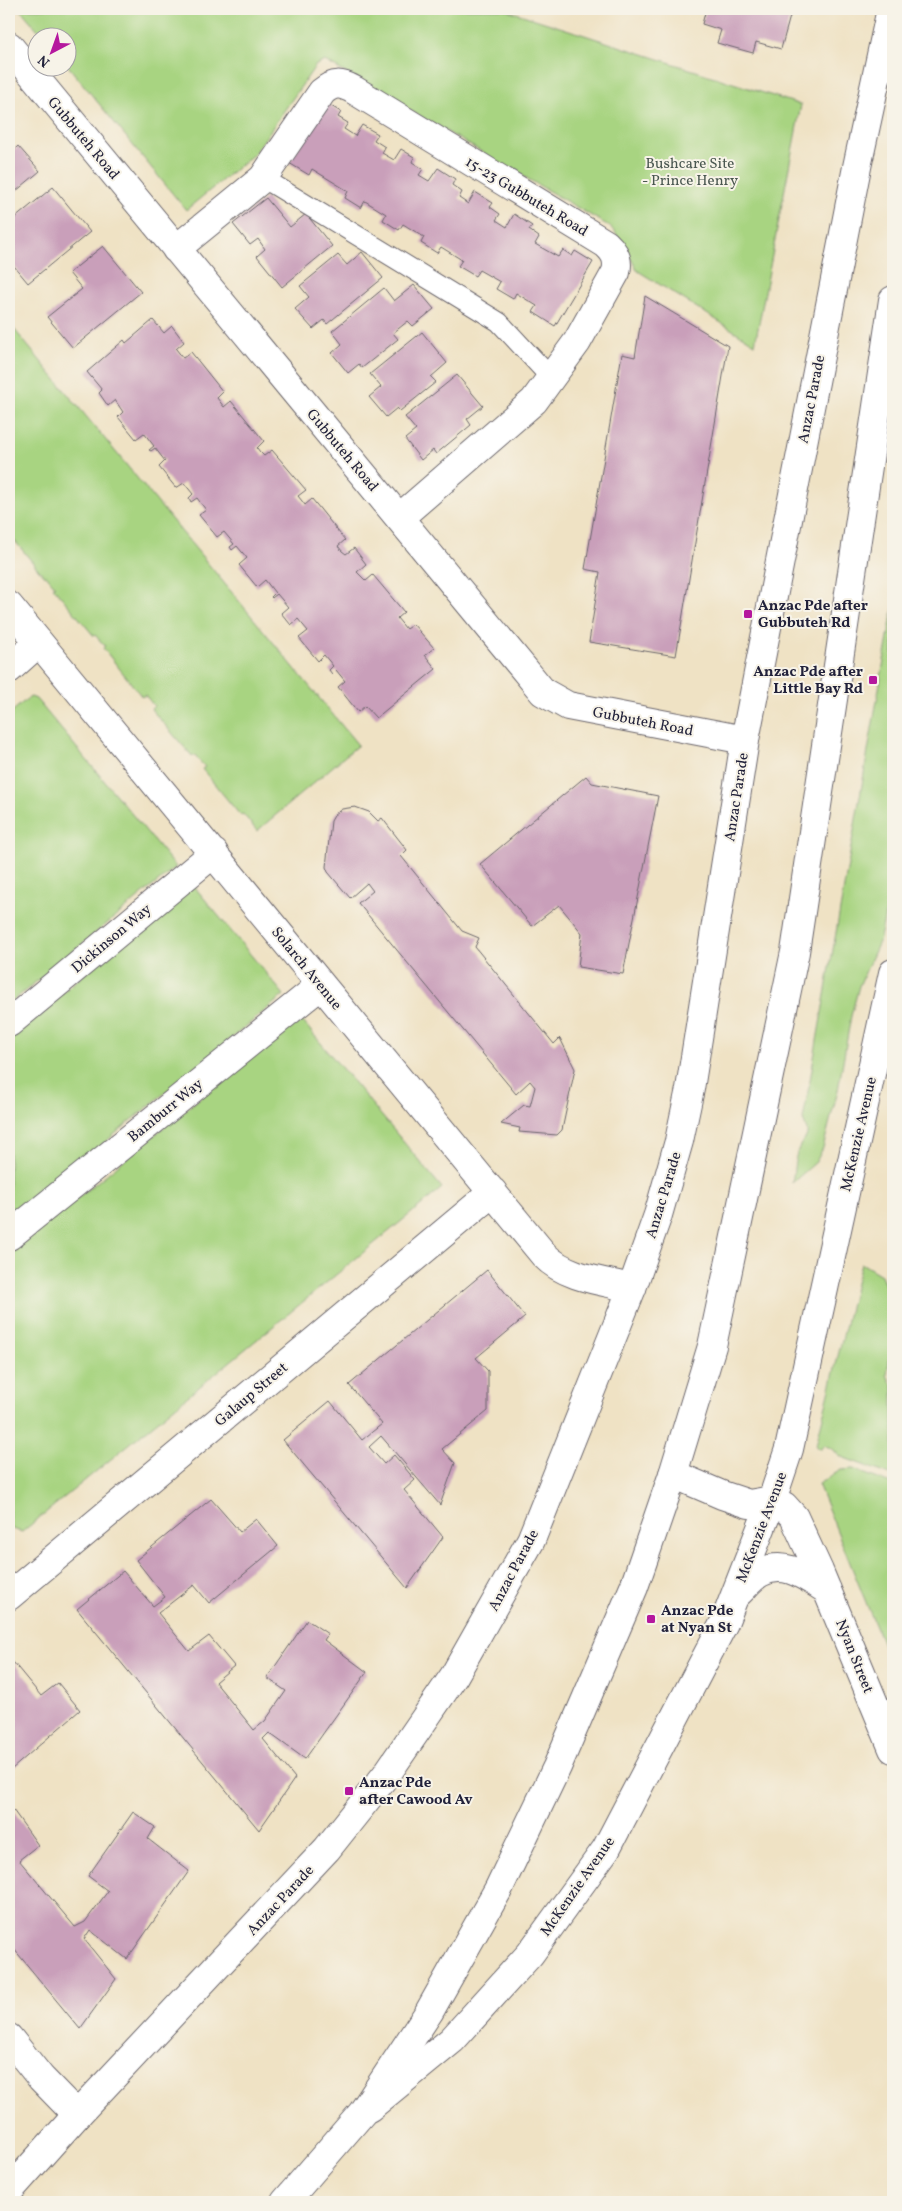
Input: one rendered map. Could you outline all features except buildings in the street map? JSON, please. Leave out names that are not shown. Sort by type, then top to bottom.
[{"type":"street","name":"Anzac Parade","points":[[9,2191],[77,2115],[327,1849],[386,1775],[454,1676],[531,1540],[632,1288],[658,1215],[679,1141],[690,1089],[745,740],[856,167],[892,9]]},
{"type":"street","name":"Gubbuteh Road","points":[[9,46],[537,686],[550,698],[568,706],[745,740]]},
{"type":"street","name":"15-23 Gubbuteh Road","points":[[176,249],[263,178],[322,92],[339,84],[354,90],[606,244],[615,254],[617,261],[616,272],[581,334],[551,378],[528,407],[399,518]]},
{"type":"street","points":[[285,2202],[362,2113],[428,2012],[498,1890],[557,1767],[634,1587],[673,1474],[712,1346],[795,952],[893,300]]},
{"type":"street","name":"Solarch Avenue","points":[[9,606],[554,1264],[576,1274],[632,1288]]},
{"type":"street","points":[[9,669],[38,643]]},
{"type":"street","name":"Dickinson Way","points":[[9,1023],[214,853]]},
{"type":"street","name":"McKenzie Avenue","points":[[362,2113],[452,2040],[530,1954],[606,1849],[724,1623],[772,1500],[789,1448],[893,973]]},
{"type":"street","name":"Bamburr Way","points":[[9,1236],[321,985]]},
{"type":"street","name":"Galaup Street","points":[[11,1590],[493,1192]]},
{"type":"street","points":[[673,1474],[749,1504],[772,1500]]},
{"type":"street","name":"Nyan Street","points":[[772,1500],[784,1506],[794,1517],[827,1590],[893,1749]]},
{"type":"street","points":[[734,1597],[759,1573],[781,1567],[799,1572],[827,1590]]},
{"type":"street","points":[[9,2038],[41,2078],[77,2115]]},
{"type":"lane","points":[[263,178],[499,322],[551,378]]},
{"type":"green space","name":"Bushcare Site - Prince Henry","points":[[20,9],[504,9],[801,105],[755,344],[638,271],[615,232],[609,226],[325,61],[316,65],[254,154],[186,210],[78,78],[78,28],[36,28]]},
{"type":"green space","points":[[9,323],[358,745],[257,831],[243,814],[240,815],[202,769],[205,767],[194,755],[192,756],[151,709],[154,706],[145,695],[142,697],[103,648],[105,646],[94,636],[53,587],[55,586],[46,575],[44,576],[9,534]]},
{"type":"green space","points":[[893,609],[893,879],[879,942],[859,986],[851,1016],[838,1090],[823,1148],[816,1162],[792,1183],[797,1154],[807,1134],[803,1120]]},
{"type":"green space","points":[[31,697],[36,699],[176,867],[9,1004],[9,714]]},
{"type":"green space","points":[[193,885],[284,995],[9,1221],[9,1036]]},
{"type":"green space","points":[[299,1017],[442,1188],[22,1532],[12,1529],[9,1525],[9,1254]]},
{"type":"green space","points":[[861,1263],[881,1275],[887,1290],[892,1320],[887,1375],[893,1387],[893,1476],[839,1456],[833,1449],[824,1445],[820,1450],[816,1445]]},
{"type":"green space","points":[[853,1469],[893,1485],[893,1669],[818,1484],[841,1470]]},
{"type":"place","name":"Anzac Pde after Gubbuteh Rd","points":[[748,614]]},
{"type":"place","name":"Anzac Pde after Little Bay Rd","points":[[873,680]]},
{"type":"place","name":"Anzac Pde at Nyan St","points":[[651,1619]]},
{"type":"place","name":"Anzac Pde after Cawood Av","points":[[349,1791]]}]
